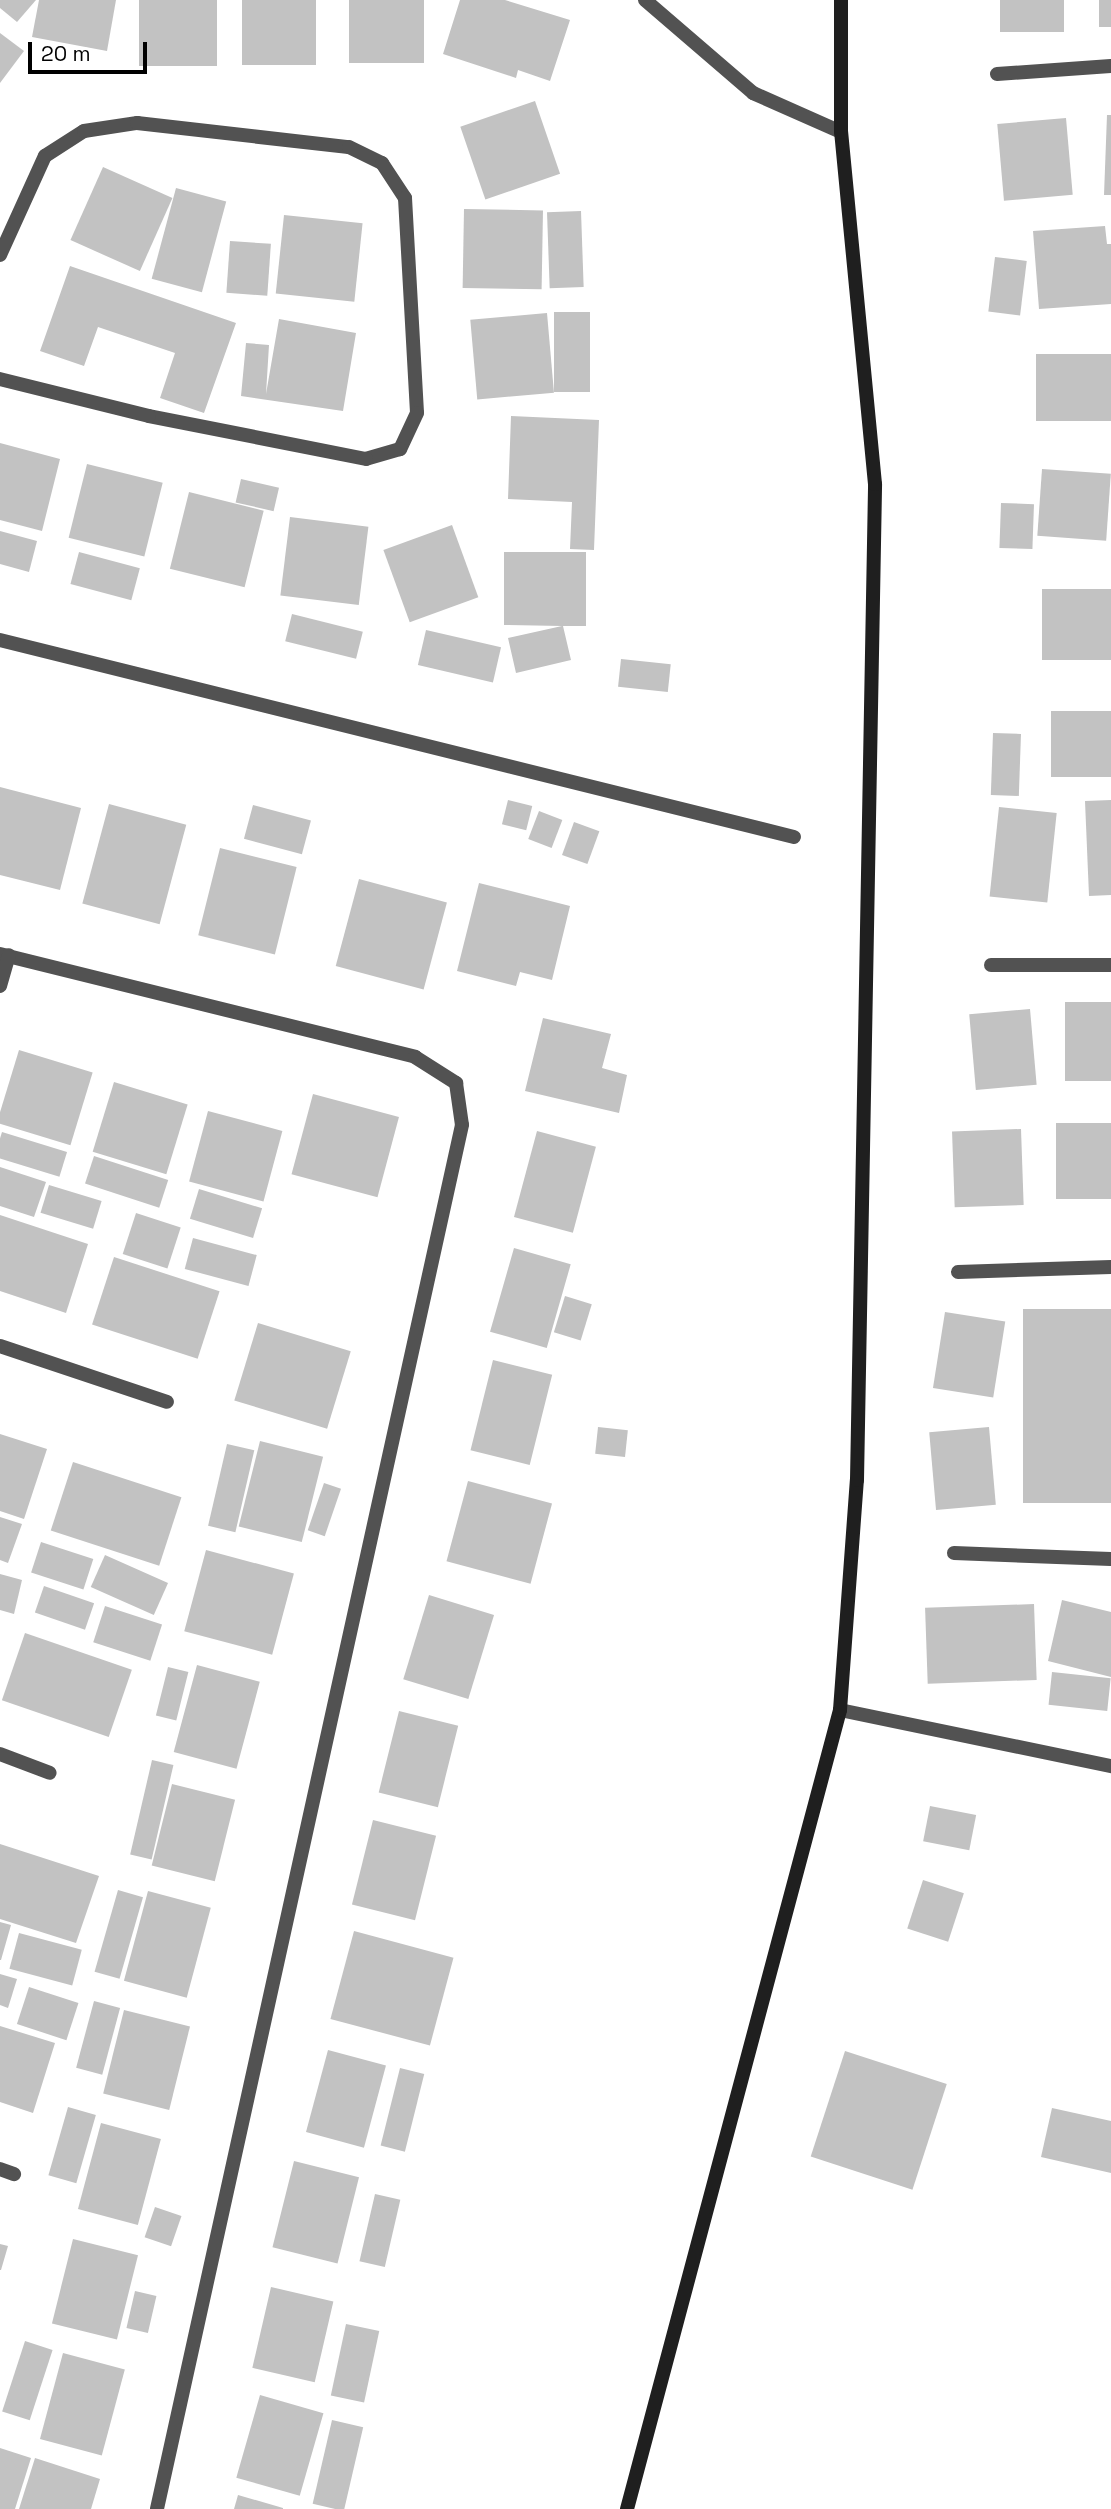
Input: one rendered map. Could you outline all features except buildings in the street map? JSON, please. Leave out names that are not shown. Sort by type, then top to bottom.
[{"type":"street","points":[[645,0],[753,93],[841,132]]},
{"type":"street","points":[[627,2509],[840,1710],[857,1480],[875,484],[841,132],[841,0]]},
{"type":"street","points":[[997,74],[1111,66]]},
{"type":"street","points":[[0,255],[45,156],[84,131],[137,123],[349,147],[382,163],[405,198],[417,413],[400,449],[366,458],[149,416],[0,379]]},
{"type":"street","points":[[0,640],[794,837]]},
{"type":"street","points":[[0,986],[5,954],[415,1057],[456,1083],[462,1125],[157,2509]]},
{"type":"street","points":[[991,965],[1111,965]]},
{"type":"street","points":[[958,1272],[1111,1268]]},
{"type":"street","points":[[0,1346],[167,1402]]},
{"type":"street","points":[[954,1553],[1111,1559]]},
{"type":"street","points":[[840,1710],[1111,1766]]},
{"type":"street","points":[[0,1754],[50,1773]]}]
